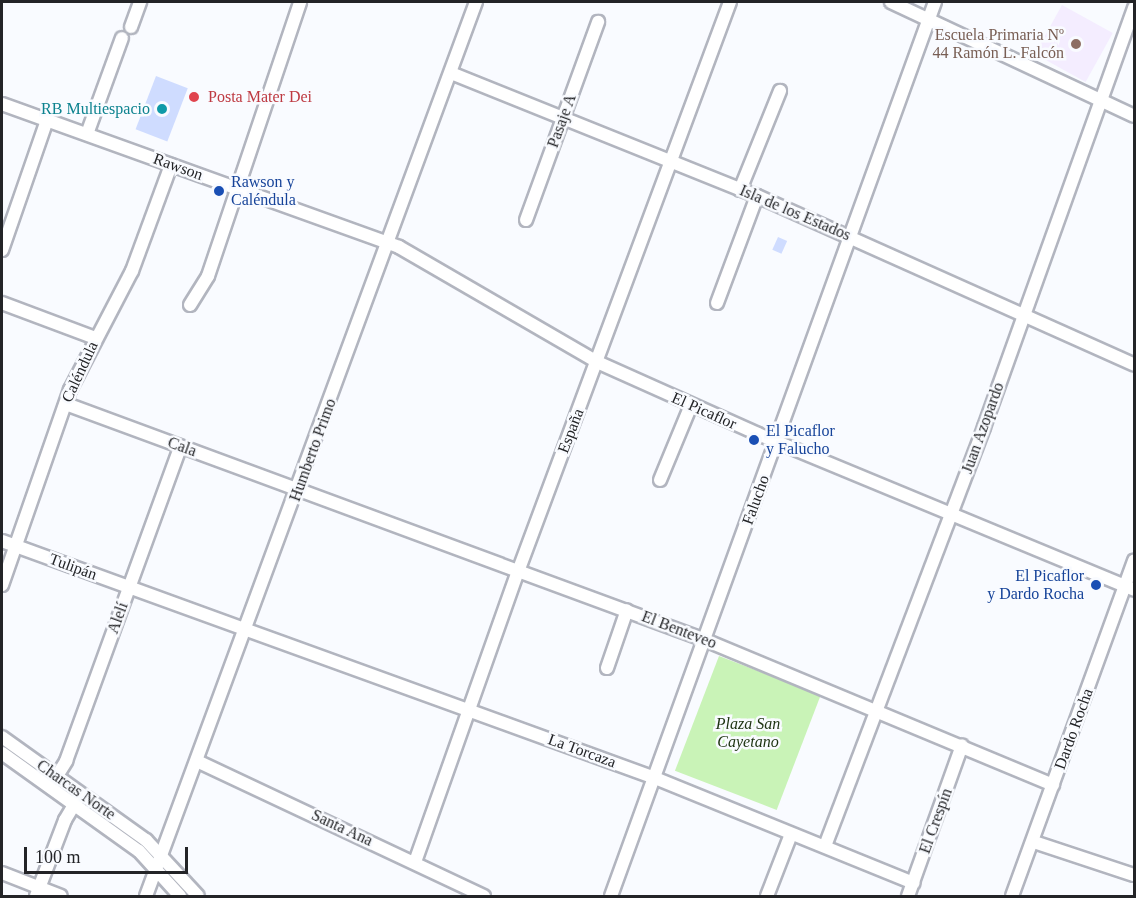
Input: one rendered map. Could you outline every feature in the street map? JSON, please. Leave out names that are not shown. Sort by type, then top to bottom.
[{"type":"street","points":[[131,27],[140,2]]},
{"type":"street","points":[[190,305],[208,276],[235,188],[300,2]]},
{"type":"street","name":"Humberto Primo","points":[[146,897],[156,870],[164,857],[451,73],[473,2]]},
{"type":"street","name":"España","points":[[415,862],[519,569],[730,2]]},
{"type":"street","points":[[891,2],[1134,116]]},
{"type":"street","name":"Falucho","points":[[611,897],[778,442],[848,236],[935,2]]},
{"type":"street","name":"Juan Azopardo","points":[[825,846],[951,515],[1134,7]]},
{"type":"street","name":"Pasaje A","points":[[526,220],[598,22]]},
{"type":"street","points":[[87,134],[122,38]]},
{"type":"street","name":"Isla de los Estados","points":[[451,73],[757,196],[1023,313],[1134,365]]},
{"type":"street","points":[[740,190],[780,91]]},
{"type":"street","name":"Rawson","points":[[2,104],[388,242]]},
{"type":"street","points":[[2,250],[47,120]]},
{"type":"street","name":"Caléndula","points":[[2,585],[66,404],[95,338],[132,271],[171,165]]},
{"type":"street","points":[[717,303],[757,196]]},
{"type":"street","name":"El Picaflor","points":[[388,242],[597,362],[778,442],[1130,588]]},
{"type":"street","points":[[2,303],[95,338]]},
{"type":"street","name":"Cala","points":[[66,404],[298,489]]},
{"type":"street","points":[[660,480],[691,405]]},
{"type":"street","name":"Alelí","points":[[53,782],[66,761],[180,447]]},
{"type":"street","name":"El Benteveo","points":[[298,489],[519,569],[705,640],[877,709],[1053,785]]},
{"type":"street","name":"Tulipán","points":[[2,541],[247,630]]},
{"type":"street","name":"Dardo Rocha","points":[[1012,897],[1130,588],[1134,561]]},
{"type":"street","points":[[607,668],[627,610]]},
{"type":"street","name":"La Torcaza","points":[[247,630],[655,778],[914,883]]},
{"type":"street","name":"Charcas Norte","points":[[2,737],[53,782]]},
{"type":"street","name":"El Crespín","points":[[908,897],[962,745]]},
{"type":"street","name":"Charcas Norte","points":[[2,753],[146,840],[164,857],[198,897]]},
{"type":"street","name":"Santa Ana","points":[[199,762],[415,862],[465,892],[484,897]]},
{"type":"street","points":[[38,892],[78,799]]},
{"type":"street","name":"Charcas Norte","points":[[78,799],[139,851],[180,897]]},
{"type":"street","points":[[766,897],[791,834]]},
{"type":"street","points":[[1034,842],[1134,875]]},
{"type":"street","points":[[2,873],[38,892],[61,897]]},
{"type":"shaded area","name":"Escuela Primaria Nº 44 Ramón L. Falcón","points":[[1062,5],[1113,33],[1086,82],[1035,54]]},
{"type":"green space","name":"Plaza San Cayetano","points":[[719,656],[821,695],[777,810],[675,771]]},
{"type":"building","name":"RB Multiespacio","points":[[156,76],[188,88],[167,141],[136,129]]},
{"type":"building","points":[[778,237],[787,241],[781,254],[772,250]]},
{"type":"place","name":"Escuela Primaria Nº 44 Ramón L. Falcón","points":[[1076,44]]},
{"type":"place","name":"Posta Mater Dei","points":[[194,97]]},
{"type":"place","name":"RB Multiespacio","points":[[162,109]]},
{"type":"place","name":"Rawson y Caléndula","points":[[219,191]]},
{"type":"place","name":"El Picaflor y Falucho","points":[[754,440]]},
{"type":"place","name":"El Picaflor y Dardo Rocha","points":[[1096,585]]}]
